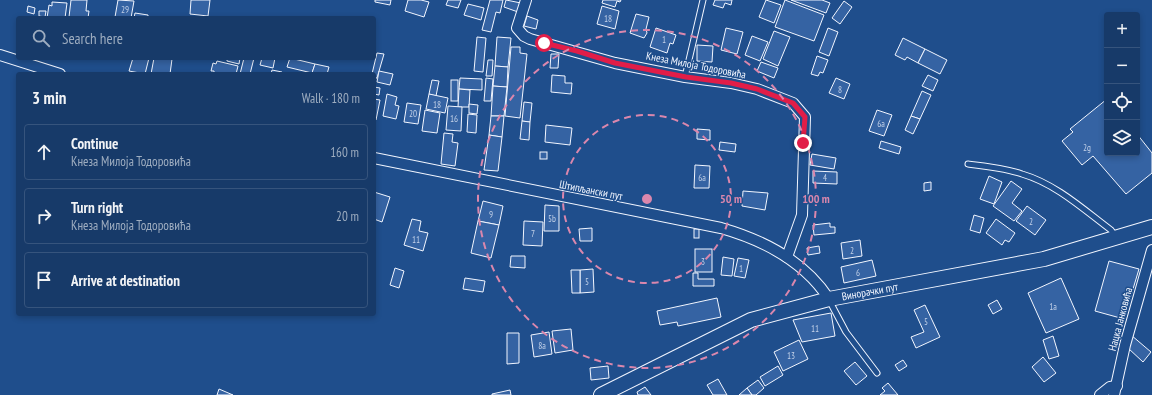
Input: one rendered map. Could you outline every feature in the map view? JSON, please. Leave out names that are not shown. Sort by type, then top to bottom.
[{"type":"street","name":"Кнеза Милоја Тодоровића","points":[[526,0],[517,28],[530,39],[615,63],[686,77],[731,83],[763,91],[793,103],[805,117],[802,214],[787,258]]},
{"type":"street","points":[[0,55],[54,72]]},
{"type":"street","name":"Штипљански пут","points":[[376,158],[721,228],[744,235],[787,258],[819,284],[829,300]]},
{"type":"street","name":"Винорачки пут","points":[[601,395],[751,320],[829,300],[1044,259],[1152,227]]},
{"type":"street","name":"Нацка Јанковића","points":[[1115,391],[1125,345],[1152,250]]},
{"type":"street","points":[[1100,395],[1110,387],[1115,391]]},
{"type":"lane","points":[[686,77],[703,0]]},
{"type":"lane","points":[[968,164],[1004,169],[1024,174],[1053,187],[1111,230],[1117,238]]},
{"type":"lane","points":[[829,300],[846,332],[877,373]]},
{"type":"building","points":[[71,0],[87,0],[86,11],[89,11],[88,16],[69,16]]},
{"type":"building","points":[[118,0],[134,1],[131,16],[115,16]]},
{"type":"building","points":[[191,0],[210,0],[208,16],[190,14]]},
{"type":"building","points":[[375,0],[391,0],[390,5],[375,2]]},
{"type":"building","points":[[408,0],[421,0],[429,2],[424,17],[405,11]]},
{"type":"building","points":[[448,0],[461,0],[458,8],[446,5]]},
{"type":"building","points":[[490,0],[503,0],[500,13],[496,12],[491,32],[482,30]]},
{"type":"building","points":[[506,0],[521,3],[518,12],[504,7]]},
{"type":"building","points":[[603,0],[621,0],[620,2],[617,1],[615,7],[602,3]]},
{"type":"building","points":[[715,0],[732,0],[731,5],[725,3],[723,8],[713,5]]},
{"type":"building","points":[[766,0],[781,5],[774,23],[759,17]]},
{"type":"building","points":[[785,0],[824,15],[814,41],[775,27]]},
{"type":"building","points":[[791,0],[822,0],[830,3],[826,13]]},
{"type":"building","points":[[844,1],[852,7],[840,24],[832,18]]},
{"type":"building","points":[[52,2],[67,3],[65,16],[47,16],[49,5],[52,6]]},
{"type":"building","points":[[468,4],[484,8],[481,20],[464,15]]},
{"type":"building","points":[[28,6],[35,8],[34,14],[27,12]]},
{"type":"building","points":[[602,6],[619,11],[615,29],[597,24]]},
{"type":"building","points":[[39,11],[46,11],[45,16],[39,16]]},
{"type":"building","points":[[135,13],[148,15],[148,16],[134,16]]},
{"type":"building","points":[[636,14],[649,17],[646,29],[647,33],[644,38],[630,33]]},
{"type":"building","points":[[527,16],[538,20],[536,29],[524,26]]},
{"type":"building","points":[[656,28],[676,35],[673,44],[670,43],[667,53],[650,47]]},
{"type":"building","points":[[726,28],[743,32],[737,54],[721,50]]},
{"type":"building","points":[[828,28],[838,32],[829,56],[819,52]]},
{"type":"building","points":[[774,31],[790,37],[778,66],[763,59]]},
{"type":"building","points":[[752,36],[768,42],[760,61],[745,55]]},
{"type":"building","points":[[477,37],[486,38],[483,72],[474,71]]},
{"type":"building","points":[[497,37],[511,38],[508,67],[495,66]]},
{"type":"building","points":[[903,38],[925,49],[918,63],[907,57],[905,60],[895,55]]},
{"type":"building","points":[[697,45],[713,46],[712,62],[697,61]]},
{"type":"building","points":[[511,47],[520,47],[520,53],[527,54],[520,118],[505,116]]},
{"type":"building","points":[[925,49],[947,60],[940,74],[918,63]]},
{"type":"building","points":[[377,53],[384,54],[377,78],[376,72],[372,72]]},
{"type":"building","points":[[551,54],[559,54],[558,68],[550,68]]},
{"type":"building","points":[[817,56],[828,60],[823,73],[820,72],[818,76],[811,74]]},
{"type":"building","points":[[132,60],[148,60],[146,72],[129,71]]},
{"type":"building","points":[[154,60],[172,60],[170,72],[151,72]]},
{"type":"building","points":[[227,60],[240,60],[239,64]]},
{"type":"building","points":[[244,60],[254,60],[250,72],[240,72]]},
{"type":"building","points":[[261,60],[275,60],[273,68],[260,65]]},
{"type":"building","points":[[289,60],[298,60],[315,64],[312,72],[287,67]]},
{"type":"building","points":[[488,60],[493,60],[492,76],[486,76]]},
{"type":"building","points":[[217,61],[238,66],[236,72],[211,71],[213,63],[216,64]]},
{"type":"building","points":[[761,62],[778,68],[774,78],[757,71]]},
{"type":"building","points":[[315,64],[329,67],[328,72],[312,72]]},
{"type":"building","points":[[495,66],[508,67],[507,87],[493,86]]},
{"type":"building","points":[[272,70],[282,72],[272,72]]},
{"type":"building","points":[[379,71],[393,74],[390,85],[377,82]]},
{"type":"building","points":[[552,75],[565,76],[565,83],[572,83],[571,94],[551,92]]},
{"type":"building","points":[[928,75],[938,80],[933,91],[922,86]]},
{"type":"building","points":[[460,78],[482,79],[482,90],[459,89]]},
{"type":"building","points":[[486,78],[493,79],[491,101],[484,101]]},
{"type":"building","points":[[836,78],[850,84],[844,99],[829,93]]},
{"type":"building","points":[[432,80],[439,81],[436,96],[429,94]]},
{"type":"building","points":[[451,80],[458,80],[458,101],[451,101]]},
{"type":"building","points":[[493,86],[507,87],[504,116],[491,116]]},
{"type":"building","points":[[376,87],[380,88],[379,95],[376,94]]},
{"type":"building","points":[[459,89],[470,90],[469,107],[458,107]]},
{"type":"building","points":[[922,91],[931,95],[920,119],[911,116]]},
{"type":"building","points":[[387,94],[397,97],[395,105],[399,106],[396,119],[383,116]]},
{"type":"building","points":[[429,94],[448,98],[445,113],[426,109]]},
{"type":"building","points":[[376,99],[380,100],[376,120]]},
{"type":"building","points":[[1104,101],[1104,156],[1140,156],[1140,138],[1152,153],[1152,173],[1126,194],[1093,156],[1082,165],[1062,141],[1073,132],[1070,129]]},
{"type":"building","points":[[524,102],[532,103],[530,122],[522,121]]},
{"type":"building","points":[[407,103],[421,105],[418,124],[404,122]]},
{"type":"building","points":[[469,104],[478,105],[477,114],[469,113]]},
{"type":"building","points":[[448,106],[462,107],[461,131],[446,130]]},
{"type":"building","points":[[425,110],[440,113],[437,133],[422,131]]},
{"type":"building","points":[[877,110],[892,115],[884,136],[869,131]]},
{"type":"building","points":[[468,114],[477,115],[476,133],[467,132]]},
{"type":"building","points":[[491,116],[504,116],[502,137],[489,135]]},
{"type":"building","points":[[911,116],[920,119],[913,134],[905,130]]},
{"type":"building","points":[[522,121],[530,122],[529,140],[520,139]]},
{"type":"building","points":[[546,125],[572,128],[570,145],[545,142]]},
{"type":"building","points":[[697,129],[710,130],[710,140],[697,139]]},
{"type":"building","points":[[444,133],[453,134],[452,142],[458,143],[455,166],[441,164]]},
{"type":"building","points":[[489,135],[502,137],[498,171],[484,170]]},
{"type":"building","points":[[881,141],[901,147],[899,154],[879,148]]},
{"type":"building","points":[[720,142],[736,144],[735,152],[719,150]]},
{"type":"building","points":[[540,152],[547,152],[547,159],[540,159]]},
{"type":"building","points":[[812,154],[836,158],[834,169],[810,165]]},
{"type":"building","points":[[695,165],[710,166],[709,188],[694,188]]},
{"type":"building","points":[[813,171],[837,172],[837,184],[813,183]]},
{"type":"building","points":[[989,176],[1002,182],[994,204],[980,199]]},
{"type":"building","points":[[1011,181],[1022,189],[1012,203],[1022,211],[1014,221],[993,206]]},
{"type":"building","points":[[931,182],[931,190],[924,191],[924,183]]},
{"type":"building","points":[[743,191],[768,193],[765,210],[742,206]]},
{"type":"building","points":[[376,193],[390,197],[382,222],[376,220]]},
{"type":"building","points":[[483,201],[503,206],[499,225],[478,221]]},
{"type":"building","points":[[545,205],[559,206],[559,231],[544,231]]},
{"type":"building","points":[[1027,206],[1046,220],[1035,235],[1016,221]]},
{"type":"building","points":[[974,215],[984,218],[980,233],[970,230]]},
{"type":"building","points":[[412,219],[421,221],[419,231],[428,233],[423,251],[404,245]]},
{"type":"building","points":[[996,219],[1015,233],[1009,242],[1005,240],[1002,245],[986,233]]},
{"type":"building","points":[[478,221],[499,225],[491,258],[471,253]]},
{"type":"building","points":[[524,221],[543,222],[542,246],[523,245]]},
{"type":"building","points":[[830,223],[830,227],[835,227],[835,233],[814,235],[813,225]]},
{"type":"building","points":[[592,228],[592,241],[580,241],[579,229]]},
{"type":"building","points":[[694,229],[699,229],[699,238],[694,238]]},
{"type":"building","points":[[860,240],[862,256],[843,259],[841,243]]},
{"type":"building","points":[[819,246],[820,253],[808,255],[807,248]]},
{"type":"building","points":[[695,249],[712,249],[712,272],[695,272]]},
{"type":"building","points":[[511,256],[525,256],[525,268],[510,267]]},
{"type":"building","points":[[723,257],[734,259],[732,276],[721,275]]},
{"type":"building","points":[[738,258],[749,260],[745,278],[734,276]]},
{"type":"building","points":[[872,260],[876,276],[844,283],[841,267]]},
{"type":"building","points":[[1109,261],[1139,269],[1124,319],[1095,311]]},
{"type":"building","points":[[395,268],[404,271],[399,288],[390,285]]},
{"type":"building","points":[[593,269],[594,292],[580,293],[580,270]]},
{"type":"building","points":[[571,270],[580,270],[580,293],[572,293]]},
{"type":"building","points":[[693,273],[698,273],[698,279],[714,279],[714,286],[693,286]]},
{"type":"building","points":[[465,278],[485,281],[483,292],[463,289]]},
{"type":"building","points":[[1061,278],[1079,319],[1046,333],[1028,293]]},
{"type":"building","points":[[717,298],[721,317],[678,326],[677,322],[660,325],[657,311]]},
{"type":"building","points":[[997,300],[1002,309],[993,314],[988,305]]},
{"type":"building","points":[[925,305],[940,337],[916,348],[911,337],[924,332],[914,310]]},
{"type":"building","points":[[831,313],[835,336],[802,342],[793,320]]},
{"type":"building","points":[[571,329],[573,350],[555,353],[552,331]]},
{"type":"building","points":[[549,332],[552,354],[534,357],[531,335]]},
{"type":"building","points":[[507,333],[519,333],[519,363],[507,364]]},
{"type":"building","points":[[1131,335],[1151,352],[1143,362],[1128,348]]},
{"type":"building","points":[[1053,336],[1059,356],[1049,359],[1043,340]]},
{"type":"building","points":[[799,340],[808,359],[783,371],[774,352]]},
{"type":"building","points":[[1043,357],[1056,373],[1044,382],[1032,367]]},
{"type":"building","points":[[903,360],[907,366],[899,371],[895,365]]},
{"type":"building","points":[[855,362],[867,376],[856,385],[844,371]]},
{"type":"building","points":[[608,366],[609,378],[591,380],[590,368]]},
{"type":"building","points":[[778,366],[783,375],[765,386],[760,377]]},
{"type":"building","points":[[718,379],[727,395],[713,395],[707,385]]},
{"type":"building","points":[[758,380],[764,388],[756,395],[752,395],[747,388]]},
{"type":"building","points":[[888,383],[898,395],[880,395],[885,391],[882,388]]},
{"type":"building","points":[[645,387],[651,395],[638,395],[637,392]]},
{"type":"building","points":[[747,388],[752,395],[739,395]]},
{"type":"building","points":[[219,389],[233,395],[217,395]]},
{"type":"building","points":[[510,390],[511,395],[492,395],[492,394]]},
{"type":"route","points":[[544,43],[577,51],[598,59],[615,63],[686,77],[731,83],[757,89],[793,103],[805,117],[803,143]]}]
